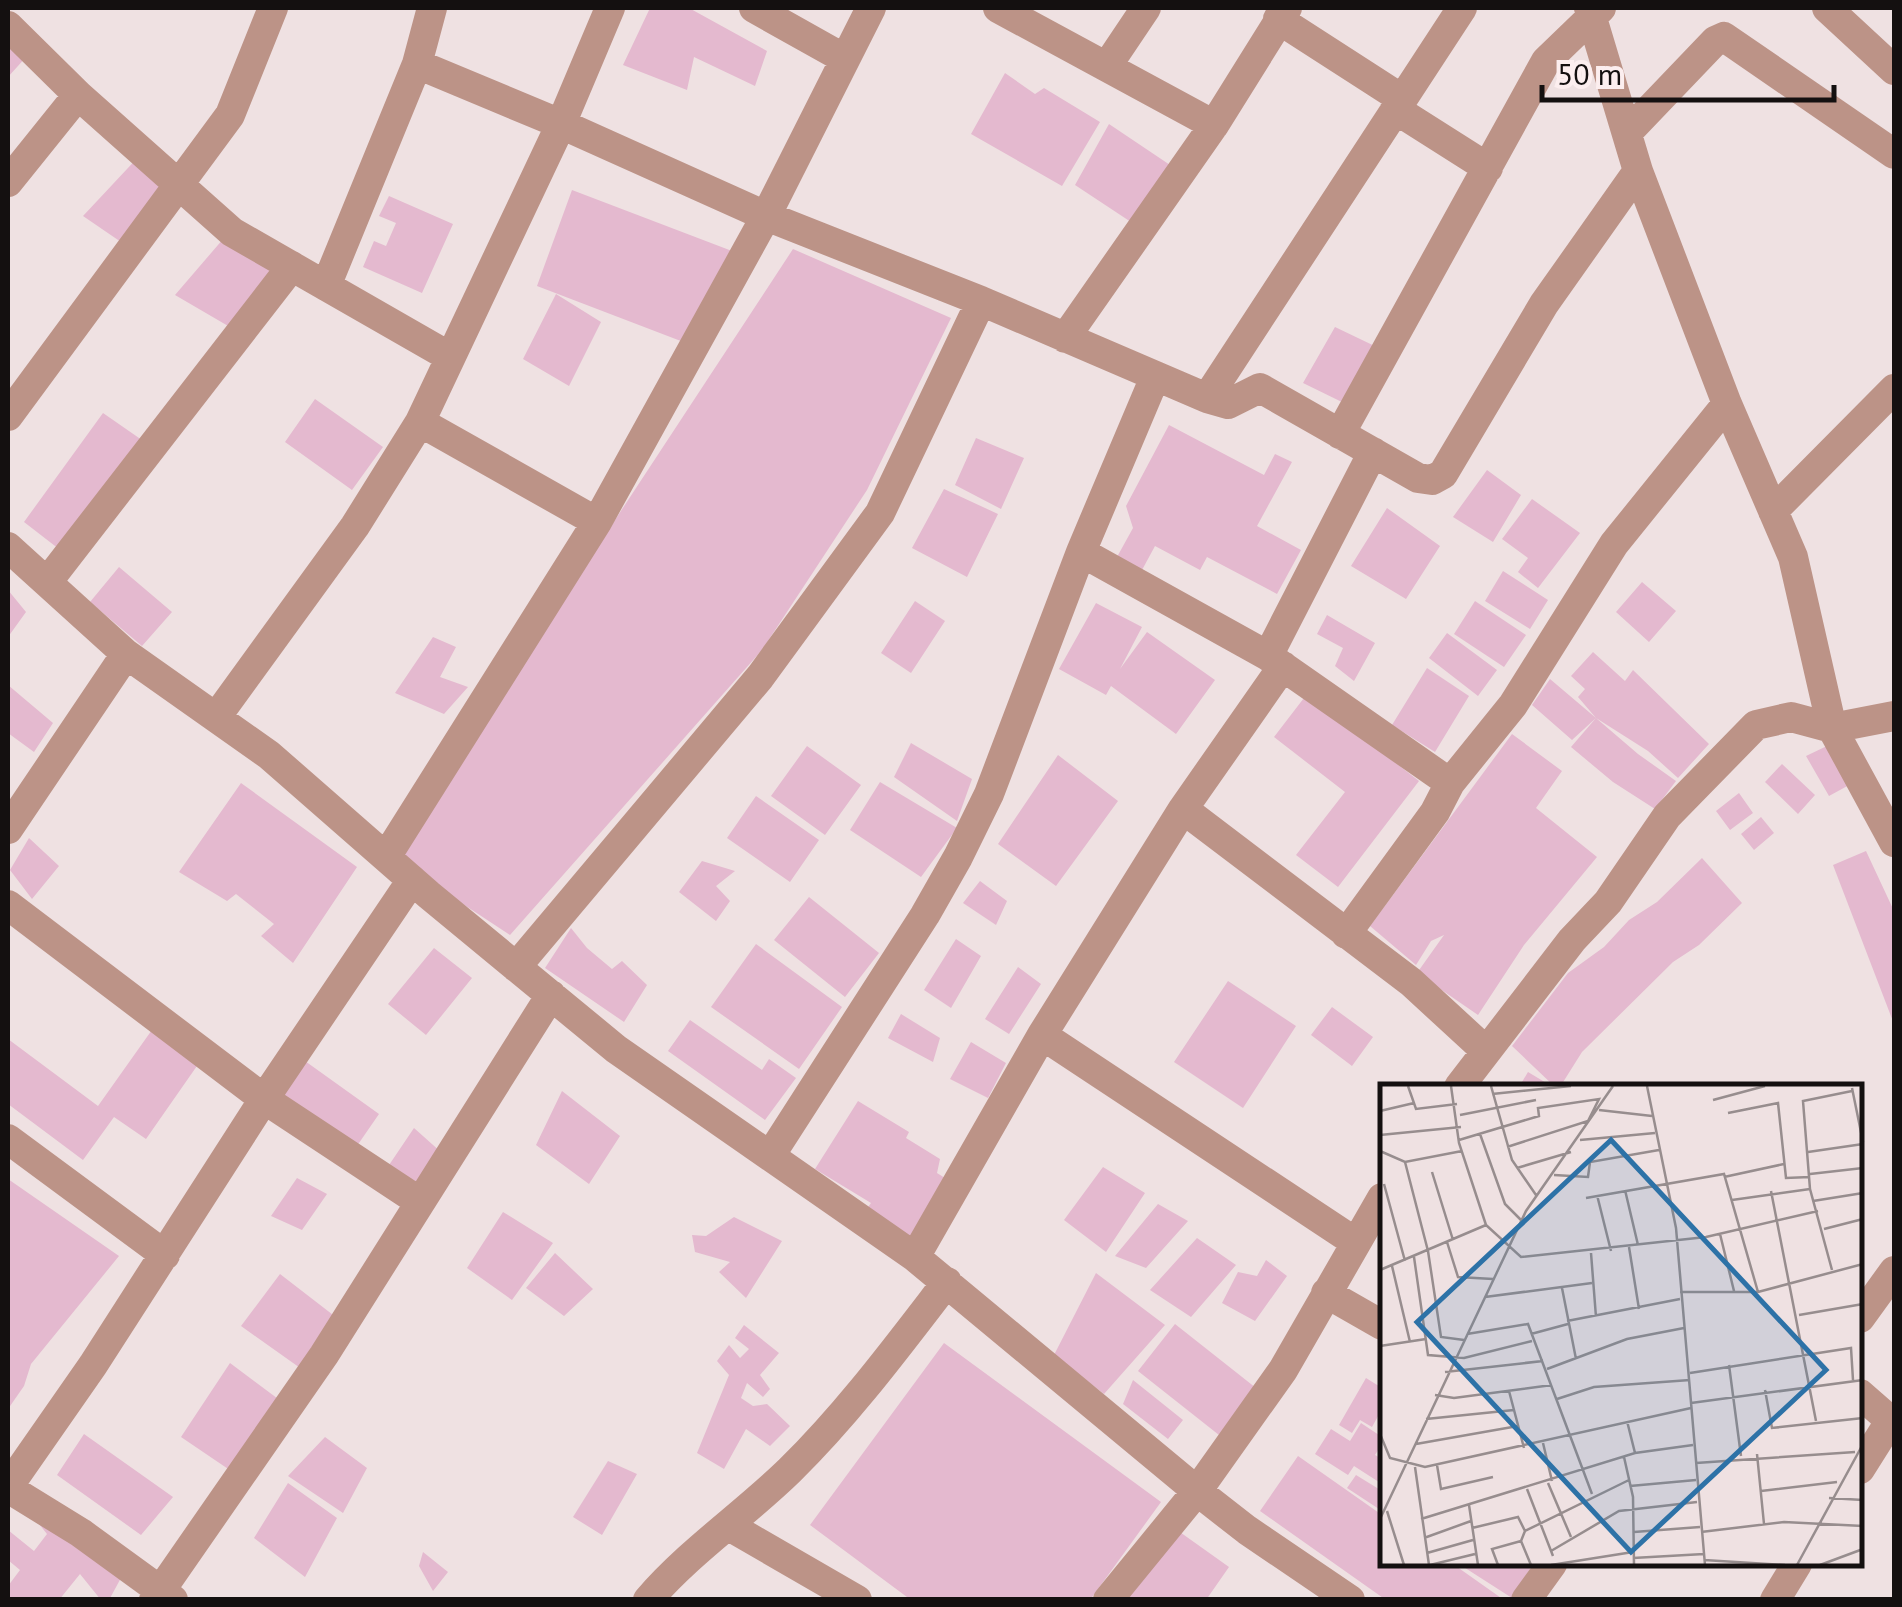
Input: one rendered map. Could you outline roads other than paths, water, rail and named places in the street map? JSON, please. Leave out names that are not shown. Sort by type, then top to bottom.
[{"type":"street","points":[[8,416],[230,115],[273,8]]},
{"type":"street","points":[[326,286],[417,64],[432,8]]},
{"type":"street","points":[[217,716],[355,526],[420,422],[561,124],[610,8]]},
{"type":"street","points":[[754,8],[845,59]]},
{"type":"street","points":[[386,857],[598,522],[766,216],[872,8]]},
{"type":"street","points":[[1107,66],[1146,8]]},
{"type":"street","points":[[1207,398],[1462,8]]},
{"type":"street","points":[[1827,8],[1894,70]]},
{"type":"street","points":[[1594,10],[1638,171],[1727,404],[1792,557],[1832,728],[1894,842]]},
{"type":"street","points":[[1340,434],[1546,62],[1594,10]]},
{"type":"street","points":[[1016,12],[1214,125]]},
{"type":"street","points":[[1065,338],[1214,125],[1282,14],[1488,168]]},
{"type":"street","points":[[8,26],[78,95],[232,232],[450,357]]},
{"type":"street","points":[[1627,133],[1715,40],[1724,37],[1894,154]]},
{"type":"street","points":[[417,64],[766,216],[980,301],[1207,398],[1228,404],[1260,388],[1418,478],[1432,480],[1443,474],[1544,304],[1638,171]]},
{"type":"street","points":[[8,182],[78,95]]},
{"type":"street","points":[[48,582],[292,266]]},
{"type":"street","points":[[516,966],[760,678],[880,513],[980,301]]},
{"type":"street","points":[[770,1156],[958,857],[988,794],[1080,552],[1155,377]]},
{"type":"street","points":[[1774,511],[1894,390]]},
{"type":"street","points":[[1346,934],[1435,812],[1450,783],[1513,704],[1614,544],[1727,404]]},
{"type":"street","points":[[420,422],[598,522]]},
{"type":"street","points":[[914,1257],[1042,1035],[1275,661],[1373,452]]},
{"type":"street","points":[[8,547],[126,654],[269,755],[616,1049],[914,1257],[1197,1491],[1350,1600]]},
{"type":"street","points":[[1080,552],[1275,661],[1450,783]]},
{"type":"street","points":[[8,829],[126,654]]},
{"type":"street","points":[[1460,1084],[1572,940],[1608,902],[1667,816],[1756,725],[1791,718],[1832,728],[1894,716]]},
{"type":"street","points":[[1183,808],[1411,982],[1486,1051]]},
{"type":"street","points":[[412,880],[8,1488],[97,1544],[162,1596],[289,1407],[551,996]]},
{"type":"street","points":[[8,905],[264,1099],[420,1202]]},
{"type":"street","points":[[1042,1035],[1356,1242]]},
{"type":"street","points":[[8,1139],[165,1255]]},
{"type":"street","points":[[1108,1600],[1197,1491],[1282,1370],[1380,1201]]},
{"type":"street","points":[[1862,1315],[1894,1270]]},
{"type":"street","points":[[648,1600],[675,1568],[789,1471],[845,1412],[947,1282]]},
{"type":"street","points":[[1326,1293],[1380,1324]]},
{"type":"street","points":[[1862,1396],[1889,1424],[1862,1466]]},
{"type":"street","points":[[728,1526],[857,1600]]},
{"type":"street","points":[[1526,1600],[1550,1567]]},
{"type":"street","points":[[1774,1600],[1795,1567]]}]
